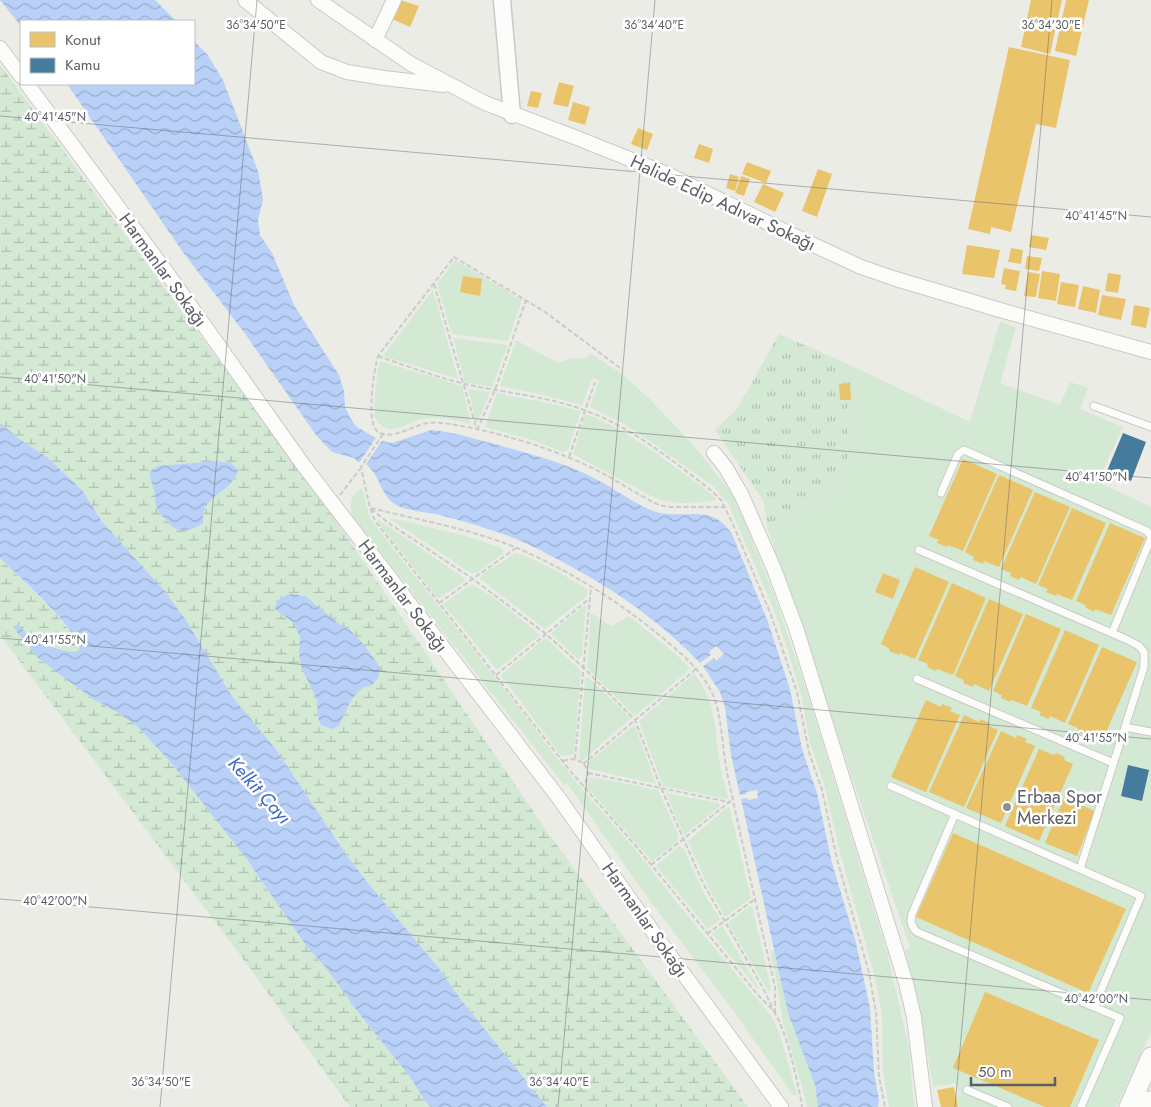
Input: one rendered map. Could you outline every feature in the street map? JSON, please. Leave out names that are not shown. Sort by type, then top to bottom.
[{"type":"main road","points":[[1130,1107],[1151,1057]]},
{"type":"main road","points":[[1130,1107],[1141,1101],[1151,1101]]},
{"type":"street","points":[[245,0],[321,62],[347,72],[450,86]]},
{"type":"street","name":"Halide Edip Adıvar Sokağı","points":[[318,0],[411,64],[450,86],[512,115],[577,138],[667,174],[861,267],[1000,310],[1151,352]]},
{"type":"street","points":[[375,40],[394,0]]},
{"type":"street","points":[[502,0],[512,115]]},
{"type":"street","points":[[0,48],[20,75]]},
{"type":"street","name":"Harmanlar Sokağı","points":[[28,85],[167,273],[333,505],[558,797],[658,939],[781,1107]]},
{"type":"street","points":[[714,453],[730,474],[742,496],[774,569],[797,631],[906,983],[916,1034],[925,1107]]},
{"type":"lane","points":[[1094,406],[1151,427]]},
{"type":"lane","points":[[941,493],[958,454],[964,450],[1147,531],[1151,538],[1112,633]]},
{"type":"lane","points":[[919,550],[1112,633],[1139,646],[1144,652],[1144,667],[1080,869]]},
{"type":"lane","points":[[917,679],[1113,763]]},
{"type":"lane","points":[[1125,727],[1151,732]]},
{"type":"lane","points":[[891,786],[1141,896],[1094,1007]]},
{"type":"lane","points":[[955,814],[912,914],[910,920],[912,927],[917,932],[1120,1018],[1081,1107]]},
{"type":"lane","points":[[967,1090],[1008,1107]]},
{"type":"path","points":[[620,368],[526,300],[454,256],[378,356],[374,374],[373,424],[376,430],[383,434],[392,434],[412,426],[439,422],[477,430],[510,438],[569,457],[593,468],[659,505],[724,507]]},
{"type":"path","points":[[434,284],[477,430]]},
{"type":"path","points":[[477,430],[495,390],[526,300]]},
{"type":"path","points":[[378,356],[464,384],[567,404],[614,422],[646,442],[712,491],[721,500],[771,615],[797,692],[809,752],[822,790],[837,859],[869,972],[876,1012],[879,1076],[884,1106]]},
{"type":"path","points":[[569,457],[595,382]]},
{"type":"path","points":[[333,505],[361,468],[383,434]]},
{"type":"path","points":[[361,468],[370,508],[375,521],[563,762],[758,995],[776,1013]]},
{"type":"path","points":[[370,508],[463,531],[516,548],[609,597],[677,650],[696,669],[713,694],[716,706],[732,800],[775,987],[776,1013]]},
{"type":"path","points":[[370,508],[390,524],[473,579],[546,634],[584,668],[635,720],[661,788],[708,895],[776,1013],[794,1070],[802,1107]]},
{"type":"path","points":[[439,603],[516,548]]},
{"type":"path","points":[[575,759],[591,586]]},
{"type":"path","points":[[496,675],[590,598]]},
{"type":"path","points":[[583,764],[696,669]]},
{"type":"path","points":[[563,762],[575,759],[583,764],[588,773],[583,786]]},
{"type":"path","points":[[588,773],[729,802]]},
{"type":"path","points":[[651,865],[732,800]]},
{"type":"path","points":[[707,934],[755,899]]},
{"type":"green space","points":[[0,65],[326,506],[543,826],[748,1107],[547,1107],[462,1001],[437,966],[345,853],[278,752],[231,695],[188,623],[164,590],[103,523],[82,490],[47,457],[0,423]]},
{"type":"green space","points":[[455,260],[522,300],[508,341],[452,334],[437,284]]},
{"type":"green space","points":[[433,290],[458,379],[383,356]]},
{"type":"green space","name":"Erbaa Spor Merkezi","points":[[1000,322],[1016,327],[1000,383],[1060,405],[1070,382],[1088,388],[1080,409],[1123,427],[1098,482],[1151,507],[1151,1032],[1116,1107],[959,1107],[956,1096],[960,1095],[956,1083],[933,1087],[918,999],[905,950],[910,948],[767,527],[847,477],[849,402],[852,401],[852,383],[836,383],[839,360],[970,422]]},
{"type":"green space","points":[[779,334],[839,360],[836,383],[852,382],[852,402],[849,402],[847,477],[767,527],[764,502],[715,430],[737,409]]},
{"type":"green space","points":[[453,338],[508,345],[492,387],[465,382]]},
{"type":"green space","points":[[516,340],[558,363],[569,359],[584,358],[590,353],[622,374],[649,398],[694,446],[734,496],[775,597],[807,692],[888,956],[909,1048],[914,1107],[889,1107],[883,1073],[882,1013],[873,970],[839,849],[824,784],[810,743],[802,699],[774,610],[728,503],[714,487],[651,442],[626,425],[590,407],[599,380],[592,378],[582,405],[500,386]]},
{"type":"green space","points":[[380,361],[462,386],[471,424],[424,418],[396,429],[382,426],[375,415],[376,381]]},
{"type":"green space","points":[[468,389],[490,392],[478,422],[476,422]]},
{"type":"green space","points":[[497,393],[581,411],[568,450],[563,452],[529,439],[485,427]]},
{"type":"green space","points":[[585,415],[606,423],[637,440],[681,471],[717,500],[684,503],[659,499],[573,454]]},
{"type":"green space","points":[[362,488],[370,518],[378,529],[574,780],[634,848],[681,908],[772,1017],[780,1035],[797,1094],[794,1096],[729,1005],[647,897],[567,783],[564,785],[353,517],[352,500],[355,493]]},
{"type":"green space","points":[[391,518],[466,536],[502,548],[504,553],[476,573],[471,573]]},
{"type":"green space","points":[[379,520],[464,578],[465,581],[438,599],[377,521]]},
{"type":"green space","points":[[516,553],[571,579],[588,590],[587,596],[545,629],[480,579],[483,574]]},
{"type":"green space","points":[[0,558],[57,616],[68,629],[79,651],[74,653],[66,652],[31,638],[18,625],[24,639],[39,659],[93,699],[120,714],[138,727],[171,763],[246,858],[307,947],[326,968],[431,1107],[350,1107],[235,948],[0,635]]},
{"type":"green space","points":[[470,585],[494,598],[540,635],[497,670],[443,604]]},
{"type":"green space","points":[[586,604],[582,655],[578,659],[552,635],[552,632]]},
{"type":"green space","points":[[591,613],[611,626],[629,616],[680,658],[690,669],[635,716],[587,668]]},
{"type":"green space","points":[[545,638],[581,671],[574,754],[561,756],[501,675]]},
{"type":"green space","points":[[694,674],[711,704],[720,764],[728,798],[726,799],[663,786],[639,721]]},
{"type":"green space","points":[[588,677],[631,718],[583,760],[579,758],[585,678]]},
{"type":"green space","points":[[635,726],[656,784],[590,769],[587,763]]},
{"type":"green space","points":[[591,777],[658,790],[678,835],[678,841],[652,861],[586,786]]},
{"type":"green space","points":[[666,793],[718,803],[720,806],[684,835]]},
{"type":"green space","points":[[729,806],[751,898],[725,917],[707,884],[688,841]]},
{"type":"green space","points":[[679,846],[683,848],[706,897],[720,919],[708,929],[656,866]]},
{"type":"green space","points":[[752,906],[771,988],[769,992],[728,923]]},
{"type":"green space","points":[[722,926],[758,987],[758,989],[712,934]]},
{"type":"green space","points":[[775,950],[788,1013],[815,1085],[818,1107],[807,1107],[783,1022],[770,952]]},
{"type":"water","points":[[0,0],[155,0],[175,20],[20,20],[20,25]]},
{"type":"water","points":[[195,42],[207,54],[223,80],[258,171],[263,199],[258,220],[260,235],[272,253],[294,305],[339,375],[344,391],[345,407],[352,421],[357,427],[376,438],[359,463],[354,458],[332,452],[316,435],[243,331],[185,255],[68,85],[195,85]]},
{"type":"water","name":"Kelkit Çayı","points":[[0,423],[47,457],[82,490],[103,523],[164,590],[188,623],[231,695],[278,752],[345,853],[437,966],[462,1001],[547,1107],[431,1107],[326,968],[307,947],[246,858],[171,763],[138,727],[120,714],[93,699],[39,659],[16,631],[14,626],[18,625],[31,637],[50,646],[69,652],[79,650],[76,640],[58,615],[0,558]]},
{"type":"water","points":[[431,430],[473,438],[558,463],[592,477],[632,501],[656,512],[707,515],[715,518],[724,524],[732,534],[768,622],[790,689],[802,749],[817,793],[832,863],[856,943],[870,1008],[874,1072],[879,1100],[878,1107],[818,1107],[815,1085],[788,1013],[741,799],[758,798],[757,790],[740,795],[731,755],[725,707],[720,692],[703,666],[714,658],[716,661],[724,654],[716,646],[709,652],[711,655],[700,663],[639,609],[588,576],[552,556],[507,535],[435,514],[407,509],[392,502],[384,492],[375,474],[366,464],[382,441],[392,443]]},
{"type":"water","points":[[216,461],[231,463],[238,470],[235,477],[207,505],[203,523],[187,530],[173,527],[161,515],[156,506],[150,471],[158,466]]},
{"type":"water","points":[[291,594],[305,596],[351,631],[380,667],[378,678],[372,685],[362,688],[351,700],[339,726],[332,729],[321,725],[318,717],[317,700],[302,669],[299,654],[300,637],[294,623],[275,609],[280,599]]},
{"type":"building: Konut","points":[[400,0],[419,6],[410,27],[392,19]]},
{"type":"building: Konut","points":[[1031,0],[1062,0],[1050,54],[1021,47]]},
{"type":"building: Konut","points":[[1066,0],[1089,0],[1076,56],[1055,51]]},
{"type":"building: Konut","points":[[1009,47],[1070,60],[1056,128],[1036,124],[1011,232],[991,227],[990,234],[968,229]]},
{"type":"building: Konut","points":[[559,82],[574,86],[568,107],[553,104]]},
{"type":"building: Konut","points":[[531,91],[542,93],[538,108],[527,106]]},
{"type":"building: Konut","points":[[573,102],[590,107],[585,125],[568,120]]},
{"type":"building: Konut","points":[[638,128],[653,134],[647,150],[631,144]]},
{"type":"building: Konut","points":[[699,144],[713,149],[709,163],[694,158]]},
{"type":"building: Konut","points":[[747,162],[771,171],[766,183],[742,174]]},
{"type":"building: Konut","points":[[818,169],[832,174],[817,217],[802,211]]},
{"type":"building: Konut","points":[[730,174],[739,177],[735,191],[726,188]]},
{"type":"building: Konut","points":[[741,176],[750,179],[744,196],[735,193]]},
{"type":"building: Konut","points":[[763,184],[784,193],[775,212],[754,202]]},
{"type":"building: Konut","points":[[1031,235],[1049,238],[1046,250],[1029,247]]},
{"type":"building: Konut","points":[[967,245],[1000,250],[994,278],[962,274]]},
{"type":"building: Konut","points":[[1011,248],[1023,250],[1021,264],[1008,262]]},
{"type":"building: Konut","points":[[1027,256],[1042,258],[1039,271],[1025,269]]},
{"type":"building: Konut","points":[[1004,268],[1020,271],[1016,291],[1005,289],[1006,285],[1001,284]]},
{"type":"building: Konut","points":[[1042,271],[1060,274],[1056,301],[1038,298]]},
{"type":"building: Konut","points":[[1028,272],[1040,274],[1036,297],[1024,296]]},
{"type":"building: Konut","points":[[1108,273],[1121,275],[1118,293],[1105,291]]},
{"type":"building: Konut","points":[[463,276],[482,279],[480,296],[460,292]]},
{"type":"building: Konut","points":[[1061,282],[1079,285],[1075,307],[1057,304]]},
{"type":"building: Konut","points":[[1083,286],[1100,290],[1096,313],[1078,309]]},
{"type":"building: Konut","points":[[1102,295],[1126,299],[1121,320],[1098,315]]},
{"type":"building: Konut","points":[[1134,305],[1150,308],[1146,328],[1131,325]]},
{"type":"building: Konut","points":[[850,383],[851,400],[840,400],[839,384]]},
{"type":"building: Konut","points":[[963,459],[997,474],[963,551],[937,543],[939,540],[929,536]]},
{"type":"building: Konut","points":[[999,475],[1033,490],[999,567],[984,561],[983,564],[973,560],[974,557],[965,552]]},
{"type":"building: Konut","points":[[1035,492],[1070,507],[1036,584],[1021,577],[1019,580],[1010,576],[1011,573],[1001,569]]},
{"type":"building: Konut","points":[[1072,508],[1106,523],[1072,600],[1046,592],[1048,589],[1038,585]]},
{"type":"building: Konut","points":[[1110,523],[1145,538],[1111,615],[1095,609],[1094,612],[1085,607],[1086,605],[1076,601]]},
{"type":"building: Konut","points":[[915,567],[949,582],[915,659],[889,651],[890,649],[881,644]]},
{"type":"building: Konut","points":[[883,573],[900,580],[893,599],[875,592]]},
{"type":"building: Konut","points":[[952,583],[986,598],[953,675],[937,669],[936,671],[927,667],[928,664],[918,660]]},
{"type":"building: Konut","points":[[989,599],[1023,614],[989,691],[974,684],[973,687],[963,683],[964,680],[955,676]]},
{"type":"building: Konut","points":[[1026,614],[1061,629],[1027,706],[1012,700],[1010,702],[1001,698],[1002,695],[993,691]]},
{"type":"building: Konut","points":[[1065,630],[1099,645],[1065,723],[1050,716],[1049,719],[1039,715],[1041,712],[1031,708]]},
{"type":"building: Konut","points":[[1102,647],[1137,662],[1103,739],[1088,732],[1086,735],[1077,731],[1078,728],[1068,724]]},
{"type":"building: Konut","points":[[926,700],[941,707],[942,704],[952,708],[950,711],[960,715],[926,792],[891,777]]},
{"type":"building: Konut","points":[[964,715],[979,722],[980,719],[990,723],[989,726],[998,730],[964,807],[929,792]]},
{"type":"building: Konut","points":[[1001,731],[1016,738],[1017,735],[1027,739],[1025,742],[1035,746],[1001,823],[966,808]]},
{"type":"building: Konut","points":[[1039,749],[1054,755],[1056,753],[1065,757],[1064,760],[1073,764],[1039,841],[1005,826]]},
{"type":"building: Konut","points":[[1064,798],[1095,811],[1077,856],[1045,843]]},
{"type":"building: Konut","points":[[953,833],[1126,909],[1088,993],[916,917]]},
{"type":"building: Konut","points":[[985,992],[1099,1040],[1070,1107],[1045,1107],[953,1068]]},
{"type":"building: Konut","points":[[954,1087],[958,1107],[941,1107],[937,1090]]},
{"type":"building: Kamu","points":[[1123,433],[1146,442],[1131,481],[1107,471]]},
{"type":"building: Kamu","points":[[1128,765],[1149,770],[1142,801],[1121,796]]},
{"type":"place","name":"Erbaa Spor Merkezi","points":[[1007,807]]}]
